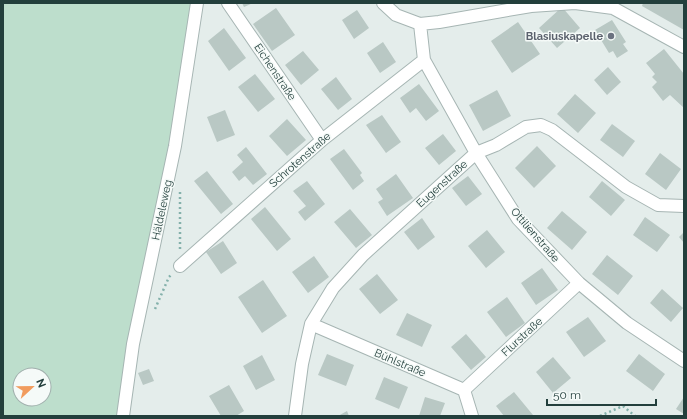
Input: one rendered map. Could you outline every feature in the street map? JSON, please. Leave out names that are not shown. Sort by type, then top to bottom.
[{"type":"street","name":"Häldeleweg","points":[[123,416],[133,344],[176,146],[197,3]]},
{"type":"street","name":"Eichenstraße","points":[[228,3],[322,140]]},
{"type":"street","points":[[383,3],[396,16],[420,24],[440,22],[531,6],[575,3],[613,8],[684,47]]},
{"type":"street","name":"Ottilienstraße","points":[[420,24],[424,60],[476,153],[518,219],[579,283],[627,323],[684,361]]},
{"type":"street","name":"Schrotenstraße","points":[[180,266],[322,140],[424,60]]},
{"type":"street","name":"Eugenstraße","points":[[295,416],[302,364],[311,324],[333,288],[363,255],[476,153],[496,145],[526,127],[541,125],[552,130],[626,188],[658,205],[684,206]]},
{"type":"street","name":"Flurstraße","points":[[464,390],[579,283]]},
{"type":"street","name":"Bühlstraße","points":[[311,324],[464,390]]},
{"type":"street","points":[[464,390],[472,416]]},
{"type":"path","points":[[153,313],[169,277],[180,266],[180,186]]},
{"type":"path","points":[[600,416],[622,406],[635,416]]},
{"type":"green space","points":[[3,3],[197,3],[123,416],[3,416]]},
{"type":"building","points":[[242,3],[253,3],[244,7]]},
{"type":"building","points":[[643,3],[681,3],[684,5],[684,30],[642,6]]},
{"type":"building","points":[[562,7],[580,28],[557,48],[539,28]]},
{"type":"building","points":[[276,8],[295,35],[272,51],[253,24]]},
{"type":"building","points":[[357,10],[369,28],[354,39],[342,20]]},
{"type":"building","name":"Blasiuskapelle","points":[[612,20],[626,42],[623,44],[628,51],[617,58],[613,51],[609,53],[595,30]]},
{"type":"building","points":[[518,22],[540,54],[512,73],[491,41]]},
{"type":"building","points":[[224,28],[246,58],[229,71],[208,41]]},
{"type":"building","points":[[383,42],[396,62],[380,73],[367,53]]},
{"type":"building","points":[[664,49],[684,74],[684,108],[670,95],[663,101],[652,87],[657,82],[652,77],[655,74],[646,63]]},
{"type":"building","points":[[303,51],[319,70],[301,85],[285,65]]},
{"type":"building","points":[[608,67],[621,82],[607,95],[594,80]]},
{"type":"building","points":[[255,74],[275,99],[258,112],[238,87]]},
{"type":"building","points":[[336,77],[352,99],[338,110],[321,89]]},
{"type":"building","points":[[419,84],[439,111],[426,121],[416,108],[410,113],[400,98]]},
{"type":"building","points":[[497,90],[511,116],[483,131],[469,105]]},
{"type":"building","points":[[575,94],[596,113],[578,133],[557,114]]},
{"type":"building","points":[[225,110],[235,135],[217,142],[207,117]]},
{"type":"building","points":[[382,115],[401,142],[386,153],[366,125]]},
{"type":"building","points":[[287,119],[306,140],[287,156],[269,136]]},
{"type":"building","points":[[612,124],[635,141],[623,157],[600,140]]},
{"type":"building","points":[[443,134],[456,151],[439,165],[425,148]]},
{"type":"building","points":[[537,146],[556,166],[534,188],[515,168]]},
{"type":"building","points":[[246,147],[267,174],[253,185],[245,176],[239,181],[232,172],[243,162],[237,155]]},
{"type":"building","points":[[344,149],[362,173],[360,175],[364,181],[353,190],[330,159]]},
{"type":"building","points":[[660,153],[681,169],[666,190],[645,174]]},
{"type":"building","points":[[207,171],[233,204],[221,214],[194,181]]},
{"type":"building","points":[[396,174],[413,198],[387,216],[378,202],[383,199],[376,189]]},
{"type":"building","points":[[468,176],[482,194],[466,206],[452,188]]},
{"type":"building","points":[[307,181],[325,204],[305,221],[298,212],[306,206],[293,191]]},
{"type":"building","points":[[602,181],[625,200],[611,216],[589,197]]},
{"type":"building","points":[[265,207],[291,239],[277,251],[251,219]]},
{"type":"building","points":[[350,209],[372,235],[356,248],[334,222]]},
{"type":"building","points":[[562,211],[587,232],[572,250],[547,228]]},
{"type":"building","points":[[645,217],[670,235],[657,252],[633,235]]},
{"type":"building","points":[[422,218],[435,237],[418,250],[404,232]]},
{"type":"building","points":[[487,230],[505,252],[486,268],[468,246]]},
{"type":"building","points":[[684,232],[684,243],[679,237]]},
{"type":"building","points":[[223,241],[237,263],[221,274],[206,252]]},
{"type":"building","points":[[607,255],[633,276],[618,295],[592,274]]},
{"type":"building","points":[[314,256],[329,277],[308,293],[292,272]]},
{"type":"building","points":[[542,268],[558,290],[536,305],[521,283]]},
{"type":"building","points":[[377,274],[398,300],[380,314],[359,289]]},
{"type":"building","points":[[263,280],[287,316],[262,333],[238,297]]},
{"type":"building","points":[[662,289],[683,308],[671,322],[650,303]]},
{"type":"building","points":[[507,297],[525,323],[506,337],[487,312]]},
{"type":"building","points":[[407,313],[432,325],[422,347],[396,335]]},
{"type":"building","points":[[588,317],[606,341],[584,357],[566,332]]},
{"type":"building","points":[[466,334],[486,357],[471,370],[451,347]]},
{"type":"building","points":[[327,354],[354,365],[346,386],[318,375]]},
{"type":"building","points":[[639,354],[665,374],[653,391],[626,371]]},
{"type":"building","points":[[262,355],[275,380],[256,390],[243,366]]},
{"type":"building","points":[[553,357],[571,378],[553,393],[536,372]]},
{"type":"building","points":[[149,369],[154,381],[143,385],[138,373]]},
{"type":"building","points":[[384,377],[408,387],[399,409],[375,399]]},
{"type":"building","points":[[229,385],[244,411],[236,416],[221,416],[209,396]]},
{"type":"building","points":[[514,392],[533,415],[532,416],[504,416],[496,406]]},
{"type":"building","points":[[425,397],[445,403],[440,416],[419,416]]},
{"type":"building","points":[[684,397],[684,414],[676,409]]},
{"type":"building","points":[[347,411],[349,416],[338,416]]},
{"type":"place","name":"Blasiuskapelle","points":[[611,36]]}]
